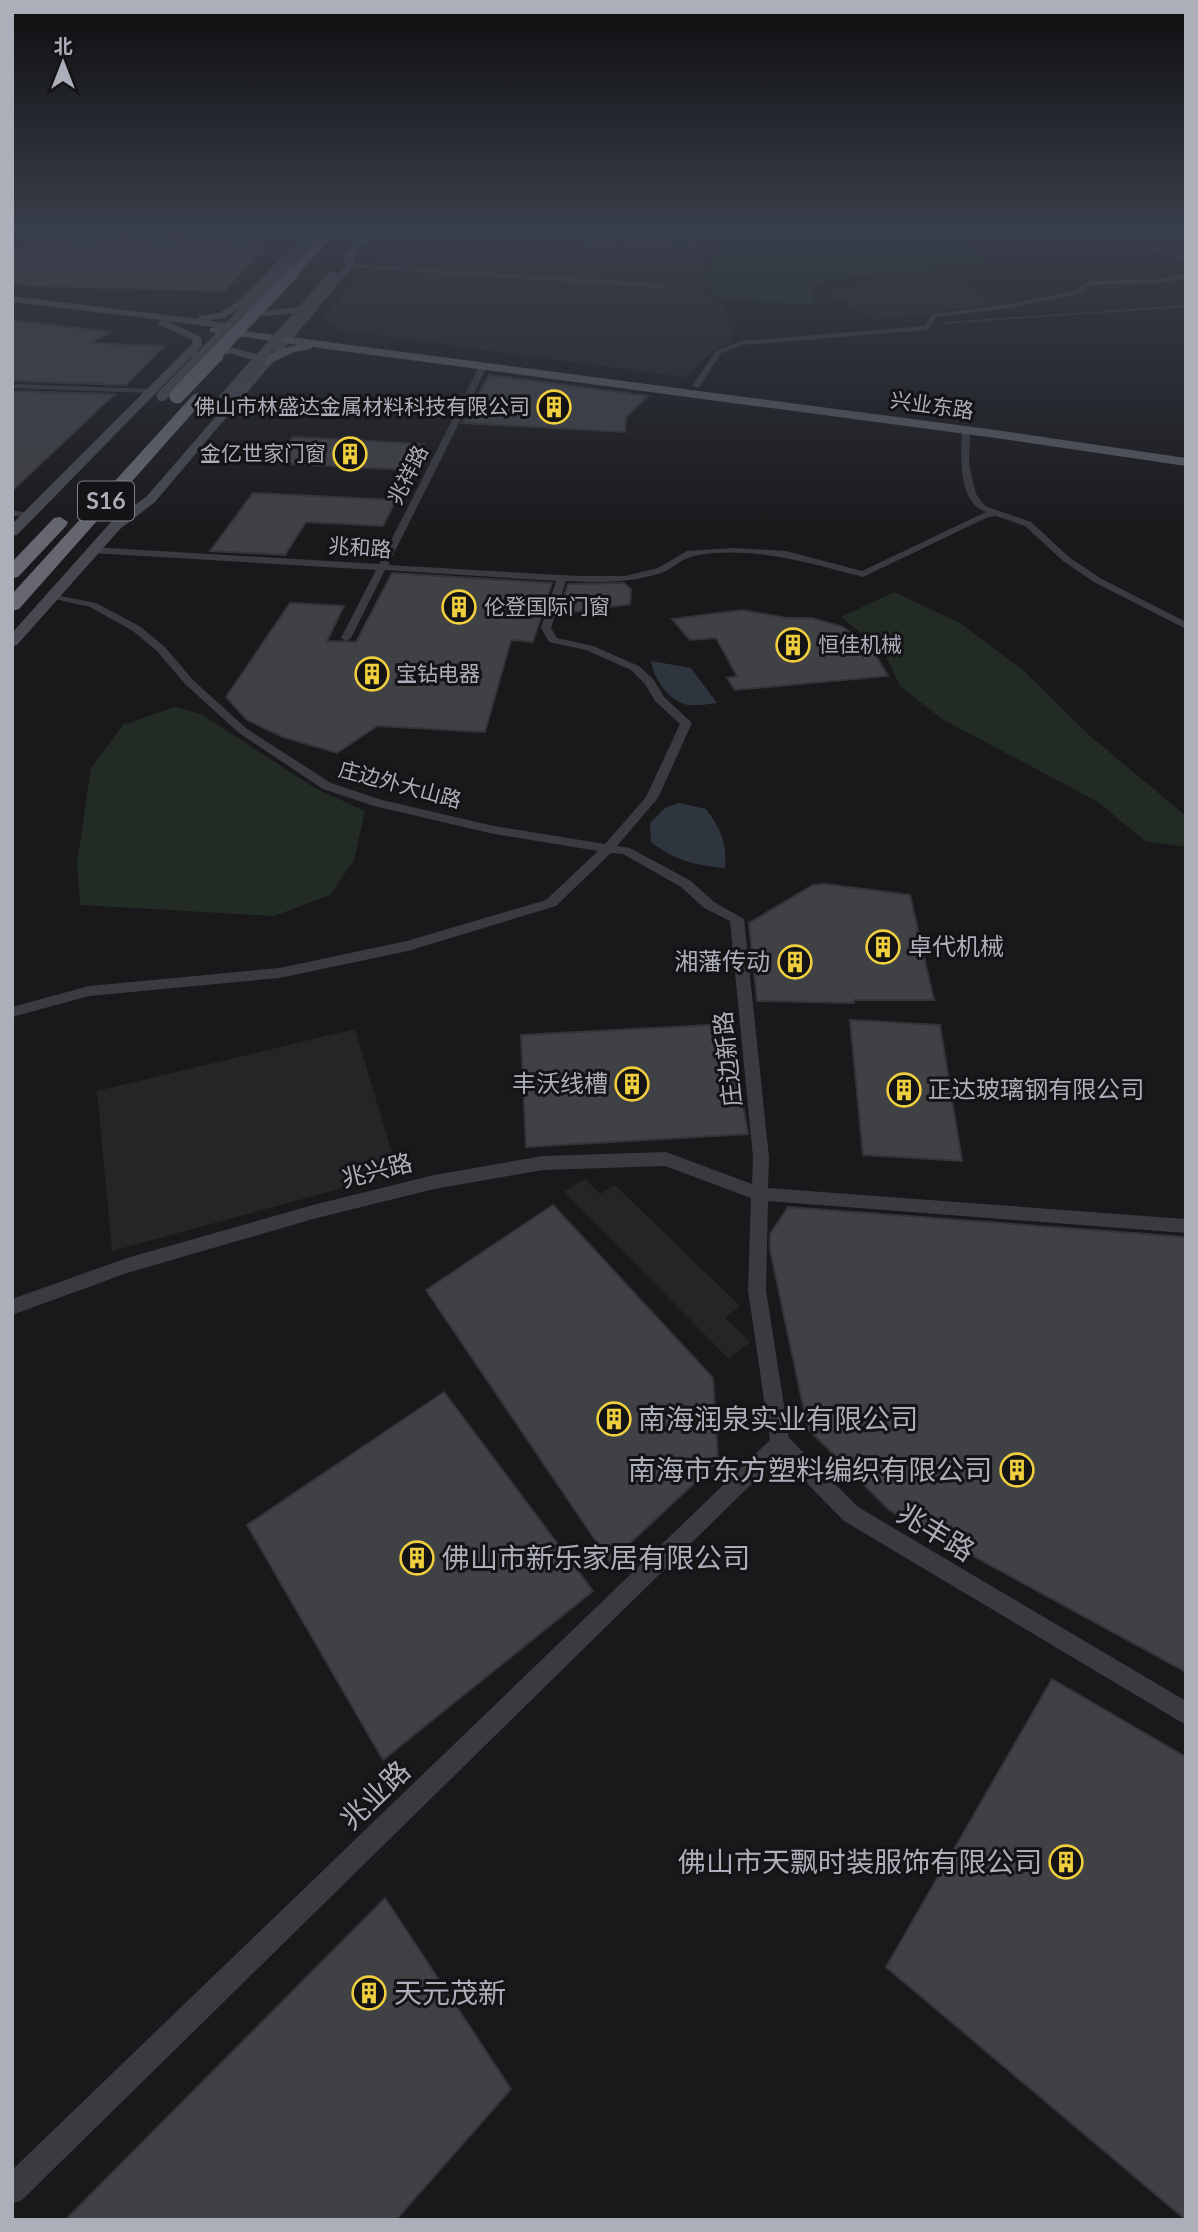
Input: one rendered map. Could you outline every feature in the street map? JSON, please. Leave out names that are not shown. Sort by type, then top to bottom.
[{"type":"highway","points":[[163,399],[232,332]]},
{"type":"highway","points":[[227,366],[258,332]]},
{"type":"highway","name":"S16","points":[[12,605],[204,392]]},
{"type":"highway","name":"S16","points":[[12,559],[72,510],[12,573]]},
{"type":"main road","points":[[12,534],[30,514],[163,399],[198,339],[185,332]]},
{"type":"main road","points":[[12,534],[54,503],[163,399],[226,332]]},
{"type":"main road","points":[[12,642],[283,332]]},
{"type":"main road","name":"兴业东路","points":[[283,332],[300,332]]},
{"type":"main road","name":"兴业东路","points":[[314,332],[358,343],[1186,452]]},
{"type":"main road","points":[[115,526],[150,499],[294,333]]},
{"type":"main road","name":"兴业东路","points":[[294,333],[340,348],[1186,461]]},
{"type":"main road","points":[[189,356],[208,352],[248,353],[267,361],[291,349],[340,348]]},
{"type":"street","points":[[696,386],[718,352],[741,343],[876,332]]},
{"type":"street","name":"兆祥路","points":[[346,638],[484,367]]},
{"type":"street","points":[[12,386],[163,399]]},
{"type":"street","points":[[966,430],[965,464],[972,494],[982,508],[1028,524],[1066,559],[1097,580],[1186,626]]},
{"type":"street","points":[[12,513],[30,514]]},
{"type":"street","name":"兆和路","points":[[92,550],[381,569],[625,579],[661,570],[690,553],[734,551],[786,554],[863,574],[986,515],[998,513]]},
{"type":"street","points":[[12,1012],[89,991],[279,973],[408,946],[551,903],[607,849],[652,798],[686,723],[659,699],[650,682],[635,668],[589,648],[553,640],[546,628],[562,578]]},
{"type":"street","name":"庄边外大山路","points":[[53,596],[93,605],[137,629],[161,649],[189,682],[243,731],[327,786],[378,803],[494,830],[626,851],[686,884],[709,905],[737,919]]},
{"type":"street","name":"庄边新路","points":[[737,919],[761,1157],[760,1194]]},
{"type":"street","name":"兆兴路","points":[[12,1307],[127,1266],[313,1212],[434,1182],[543,1163],[666,1158],[760,1194],[1186,1226]]},
{"type":"street","points":[[760,1194],[757,1290],[780,1443]]},
{"type":"street","name":"兆丰路","points":[[780,1443],[851,1514],[1186,1714]]},
{"type":"street","name":"兆业路","points":[[12,2190],[780,1443]]},
{"type":"shaded area","points":[[357,332],[731,332],[733,341],[707,355],[688,378]]},
{"type":"shaded area","points":[[894,592],[960,623],[1024,671],[1090,736],[1186,816],[1186,847],[1145,841],[1098,802],[942,719],[900,686],[884,652],[841,617]]},
{"type":"shaded area","points":[[651,661],[691,668],[717,703],[682,704],[664,689]]},
{"type":"shaded area","points":[[175,707],[201,714],[315,788],[365,811],[354,860],[330,895],[274,916],[80,905],[77,863],[91,768],[123,725]]},
{"type":"shaded area","points":[[679,803],[706,809],[711,816],[724,844],[725,868],[686,861],[651,842],[650,823],[665,808]]},
{"type":"shaded area","points":[[355,1029],[398,1173],[112,1251],[97,1091]]},
{"type":"shaded area","points":[[585,1179],[600,1194],[615,1185],[740,1306],[725,1318],[750,1342],[729,1359],[564,1192]]},
{"type":"building","points":[[12,332],[111,332],[90,343],[164,346],[126,385],[12,381]]},
{"type":"building","name":"佛山市林盛达金属材料科技有限公司","points":[[489,375],[648,396],[626,417],[625,432],[462,423]]},
{"type":"building","points":[[12,391],[115,394],[12,491]]},
{"type":"building","name":"金亿世家门窗","points":[[293,437],[424,444],[412,470],[272,463]]},
{"type":"building","points":[[253,493],[396,500],[383,526],[306,522],[285,555],[210,551]]},
{"type":"building","name":"宝钻电器","points":[[392,573],[552,583],[533,642],[511,640],[485,732],[377,726],[337,753],[283,737],[247,720],[226,697],[290,603],[344,606],[327,641],[356,642]]},
{"type":"building","points":[[624,583],[631,589],[630,604],[558,614],[568,584]]},
{"type":"building","name":"恒佳机械","points":[[742,610],[787,618],[812,618],[843,627],[873,651],[888,676],[735,690],[727,678],[737,676],[716,638],[690,640],[672,619]]},
{"type":"building","points":[[825,884],[910,895],[934,1000],[854,1000],[854,1003],[757,1001],[749,923],[813,885]]},
{"type":"building","name":"正达玻璃钢有限公司","points":[[850,1020],[940,1025],[962,1161],[863,1155]]},
{"type":"building","name":"丰沃线槽","points":[[729,1024],[748,1134],[526,1147],[521,1035]]},
{"type":"building","name":"南海润泉实业有限公司","points":[[553,1205],[713,1378],[718,1461],[610,1562],[426,1290]]},
{"type":"building","name":"南海市东方塑料编织有限公司","points":[[788,1207],[1186,1237],[1186,1672],[889,1510],[808,1429],[770,1250],[770,1234]]},
{"type":"building","name":"佛山市新乐家居有限公司","points":[[444,1392],[593,1591],[383,1760],[247,1525]]},
{"type":"building","name":"佛山市天飘时装服饰有限公司","points":[[1052,1679],[1186,1757],[1186,2220],[886,1967]]},
{"type":"building","name":"天元茂新","points":[[385,1898],[511,2089],[396,2220],[65,2220]]},
{"type":"place","name":"佛山市林盛达金属材料科技有限公司","points":[[554,407]]},
{"type":"place","name":"金亿世家门窗","points":[[350,454]]},
{"type":"place","name":"伦登国际门窗","points":[[459,607]]},
{"type":"place","name":"恒佳机械","points":[[793,645]]},
{"type":"place","name":"宝钻电器","points":[[372,674]]},
{"type":"place","name":"卓代机械","points":[[883,947]]},
{"type":"place","name":"湘藩传动","points":[[795,962]]},
{"type":"place","name":"丰沃线槽","points":[[632,1084]]},
{"type":"place","name":"正达玻璃钢有限公司","points":[[904,1090]]},
{"type":"place","name":"南海润泉实业有限公司","points":[[614,1419]]},
{"type":"place","name":"南海市东方塑料编织有限公司","points":[[1017,1470]]},
{"type":"place","name":"佛山市新乐家居有限公司","points":[[417,1558]]},
{"type":"place","name":"佛山市天飘时装服饰有限公司","points":[[1066,1862]]},
{"type":"place","name":"天元茂新","points":[[369,1993]]}]
